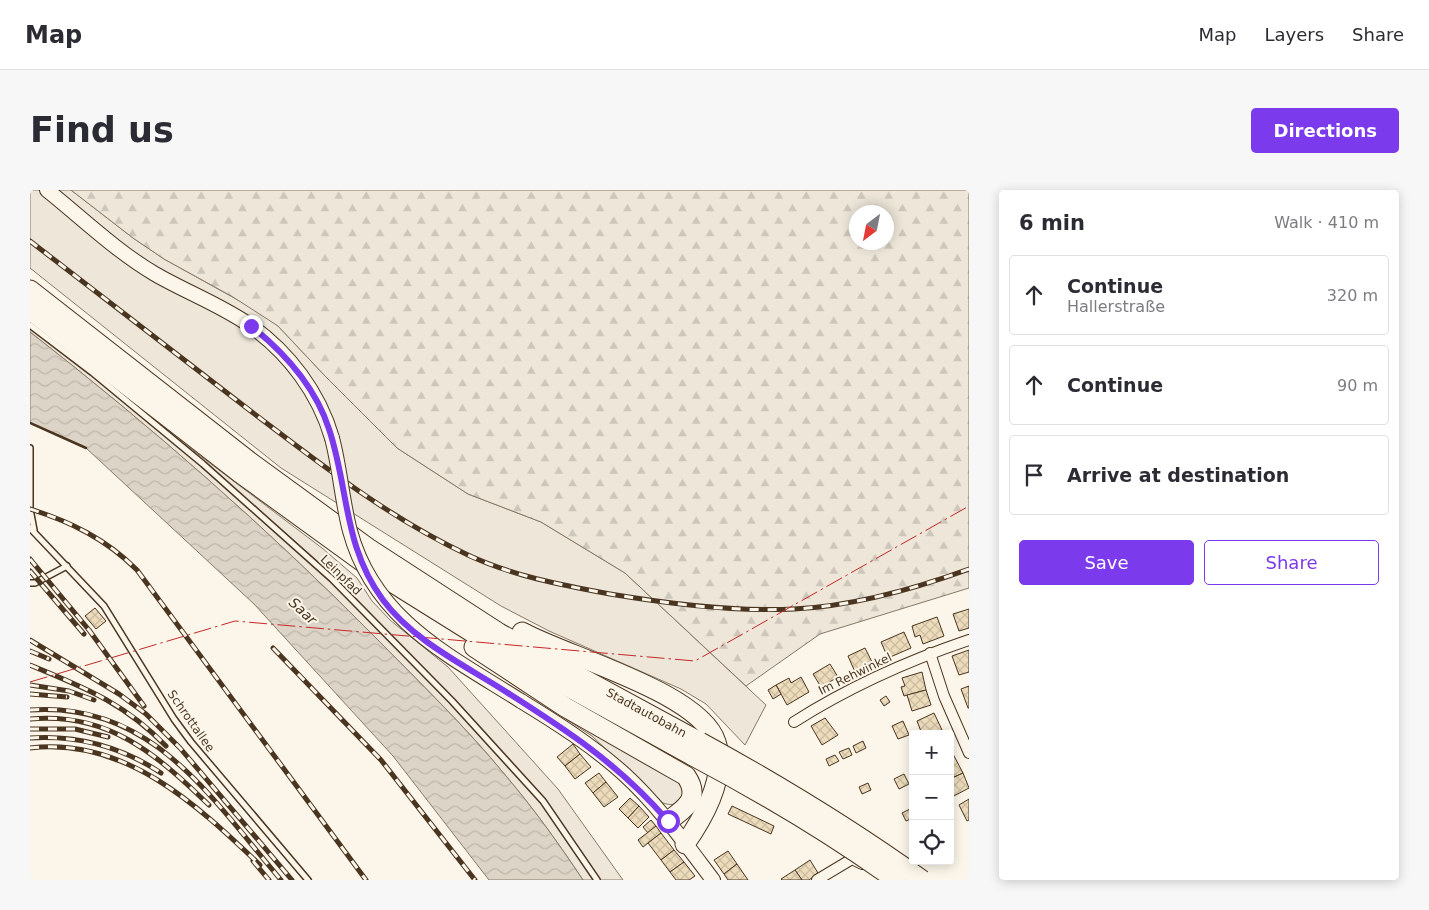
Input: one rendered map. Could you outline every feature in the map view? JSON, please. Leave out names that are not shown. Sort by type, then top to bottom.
[{"type":"highway","points":[[30,290],[250,462],[305,511],[391,573],[440,623],[522,681],[686,776],[693,786],[694,794],[689,803],[668,821]]},
{"type":"highway","points":[[30,310],[240,474],[305,511]]},
{"type":"highway","name":"Stadtautobahn","points":[[305,511],[368,548],[391,573],[500,633],[697,749],[800,798],[868,841],[922,880]]},
{"type":"highway","points":[[391,573],[534,639],[678,701],[704,721],[716,741],[720,757],[718,774],[699,822],[685,844]]},
{"type":"highway","points":[[697,749],[792,812],[858,852],[896,880]]},
{"type":"street","points":[[47,190],[142,265],[226,311],[271,342],[306,382],[320,407],[332,438],[350,531],[371,581],[384,601],[406,624],[442,651],[596,751],[624,774],[668,821],[713,880]]},
{"type":"street","name":"Im Rehwinkel","points":[[794,722],[868,679],[969,640]]},
{"type":"street","points":[[930,654],[944,696],[969,753]]},
{"type":"street","points":[[817,880],[852,859],[870,868],[884,880]]},
{"type":"lane","name":"Leinpfad","points":[[30,325],[203,464],[332,579],[452,701],[543,801],[597,880]]},
{"type":"lane","points":[[30,448],[30,509],[32,529]]},
{"type":"lane","name":"Schrottallee","points":[[32,529],[104,606],[174,719],[191,742],[308,880]]},
{"type":"lane","points":[[30,583],[35,583],[68,566]]},
{"type":"green space","points":[[30,190],[71,190],[133,238],[164,259],[254,309],[278,326],[397,448],[468,494],[541,522],[625,573],[766,705],[745,745],[706,704],[681,689],[549,631],[501,606],[281,468],[30,268]]},
{"type":"green space","points":[[71,190],[969,190],[969,588],[820,634],[746,686],[625,573],[541,522],[468,494],[397,448],[278,326],[233,297],[164,259],[133,238]]},
{"type":"green space","points":[[30,327],[322,548],[357,578],[372,601],[390,620],[448,667],[558,789],[623,880],[583,880],[536,814],[491,758],[443,706],[336,598],[165,442],[30,332]]},
{"type":"green space","points":[[558,714],[674,777],[684,790],[680,801],[674,804],[663,803],[592,736]]},
{"type":"water","name":"Saar","points":[[30,332],[120,404],[207,478],[333,595],[442,704],[491,758],[536,814],[583,880],[489,880],[393,756],[254,604],[86,448],[30,423]]},
{"type":"building","points":[[95,608],[106,621],[96,629],[85,616]]},
{"type":"building","points":[[969,609],[969,628],[959,631],[953,614]]},
{"type":"building","points":[[937,617],[944,636],[923,644],[920,635],[915,637],[912,626]]},
{"type":"building","points":[[904,632],[911,648],[888,658],[881,642]]},
{"type":"building","points":[[865,648],[873,664],[855,672],[848,656]]},
{"type":"building","points":[[969,650],[969,672],[959,675],[952,656]]},
{"type":"building","points":[[830,664],[838,677],[821,687],[813,674]]},
{"type":"building","points":[[922,672],[926,690],[904,696],[901,687],[905,686],[902,678]]},
{"type":"building","points":[[801,677],[809,692],[787,705],[776,685],[789,678],[791,683]]},
{"type":"building","points":[[776,685],[781,694],[773,699],[768,690]]},
{"type":"building","points":[[969,686],[969,708],[968,708],[961,689]]},
{"type":"building","points":[[926,690],[931,705],[912,711],[907,695]]},
{"type":"building","points":[[886,696],[890,702],[884,706],[880,700]]},
{"type":"building","points":[[934,713],[942,730],[920,730],[917,721]]},
{"type":"building","points":[[825,718],[838,735],[822,745],[811,726]]},
{"type":"building","points":[[903,721],[909,735],[898,739],[892,726]]},
{"type":"building","points":[[863,741],[866,748],[856,753],[853,746]]},
{"type":"building","points":[[573,744],[580,754],[565,766],[557,757]]},
{"type":"building","points":[[849,748],[852,755],[843,759],[839,752]]},
{"type":"building","points":[[580,754],[591,767],[575,779],[565,766]]},
{"type":"building","points":[[835,755],[839,761],[829,766],[826,759]]},
{"type":"building","points":[[954,756],[963,773],[954,777]]},
{"type":"building","points":[[599,773],[606,782],[593,793],[585,783]]},
{"type":"building","points":[[963,773],[969,788],[954,796],[954,777]]},
{"type":"building","points":[[904,774],[909,784],[899,789],[894,779]]},
{"type":"building","points":[[606,782],[618,797],[604,807],[593,793]]},
{"type":"building","points":[[868,783],[871,790],[862,794],[859,787]]},
{"type":"building","points":[[630,798],[639,806],[628,818],[619,809]]},
{"type":"building","points":[[969,799],[969,820],[967,821],[959,805]]},
{"type":"building","points":[[639,806],[649,817],[638,828],[628,818]]},
{"type":"building","points":[[732,806],[774,826],[771,834],[728,814]]},
{"type":"building","points":[[909,810],[909,820],[906,821],[902,813]]},
{"type":"building","points":[[651,820],[656,826],[648,833],[643,827]]},
{"type":"building","points":[[656,826],[661,833],[643,847],[638,840]]},
{"type":"building","points":[[661,833],[674,850],[661,860],[648,843]]},
{"type":"building","points":[[674,850],[684,862],[670,872],[661,860]]},
{"type":"building","points":[[728,851],[737,864],[724,874],[714,860]]},
{"type":"building","points":[[810,860],[818,873],[809,880],[802,880],[795,870]]},
{"type":"building","points":[[684,862],[695,876],[689,880],[676,880],[670,872]]},
{"type":"building","points":[[737,864],[748,880],[728,880],[724,874]]},
{"type":"building","points":[[795,870],[802,880],[781,879]]},
{"type":"railway","points":[[30,241],[354,488],[409,524],[438,540],[502,569],[555,583],[633,598],[679,604],[771,610],[816,607],[861,600],[905,590],[969,569]]},
{"type":"railway","points":[[30,509],[60,520],[87,533],[113,549],[137,570],[366,880]]},
{"type":"railway","points":[[30,559],[89,630],[144,706]]},
{"type":"railway","points":[[30,571],[84,634]]},
{"type":"railway","points":[[30,640],[119,694],[146,714],[180,748],[292,880]]},
{"type":"railway","points":[[273,648],[381,760],[475,880]]},
{"type":"railway","points":[[30,651],[49,659]]},
{"type":"railway","points":[[30,665],[86,689],[119,707],[166,746]]},
{"type":"railway","points":[[30,685],[69,691],[94,700]]},
{"type":"railway","points":[[30,694],[67,697]]},
{"type":"railway","points":[[30,710],[73,711],[111,721],[145,738],[175,761],[203,788],[281,880]]},
{"type":"railway","points":[[30,719],[58,719],[84,722],[129,740],[170,769],[209,805]]},
{"type":"railway","points":[[30,729],[75,729],[108,737]]},
{"type":"railway","points":[[30,738],[65,739],[98,745],[131,756],[161,773]]},
{"type":"railway","points":[[30,748],[65,747],[97,753],[128,764],[184,798],[260,865]]},
{"type":"railway","points":[[253,861],[269,880]]},
{"type":"wall","points":[[30,423],[86,448]]},
{"type":"power","points":[[30,682],[235,621],[695,661],[969,506]]},
{"type":"route","points":[[251,326],[287,357],[306,382],[324,414],[337,457],[350,531],[358,555],[384,601],[406,624],[442,651],[543,714],[596,751],[648,797],[668,821]]}]
